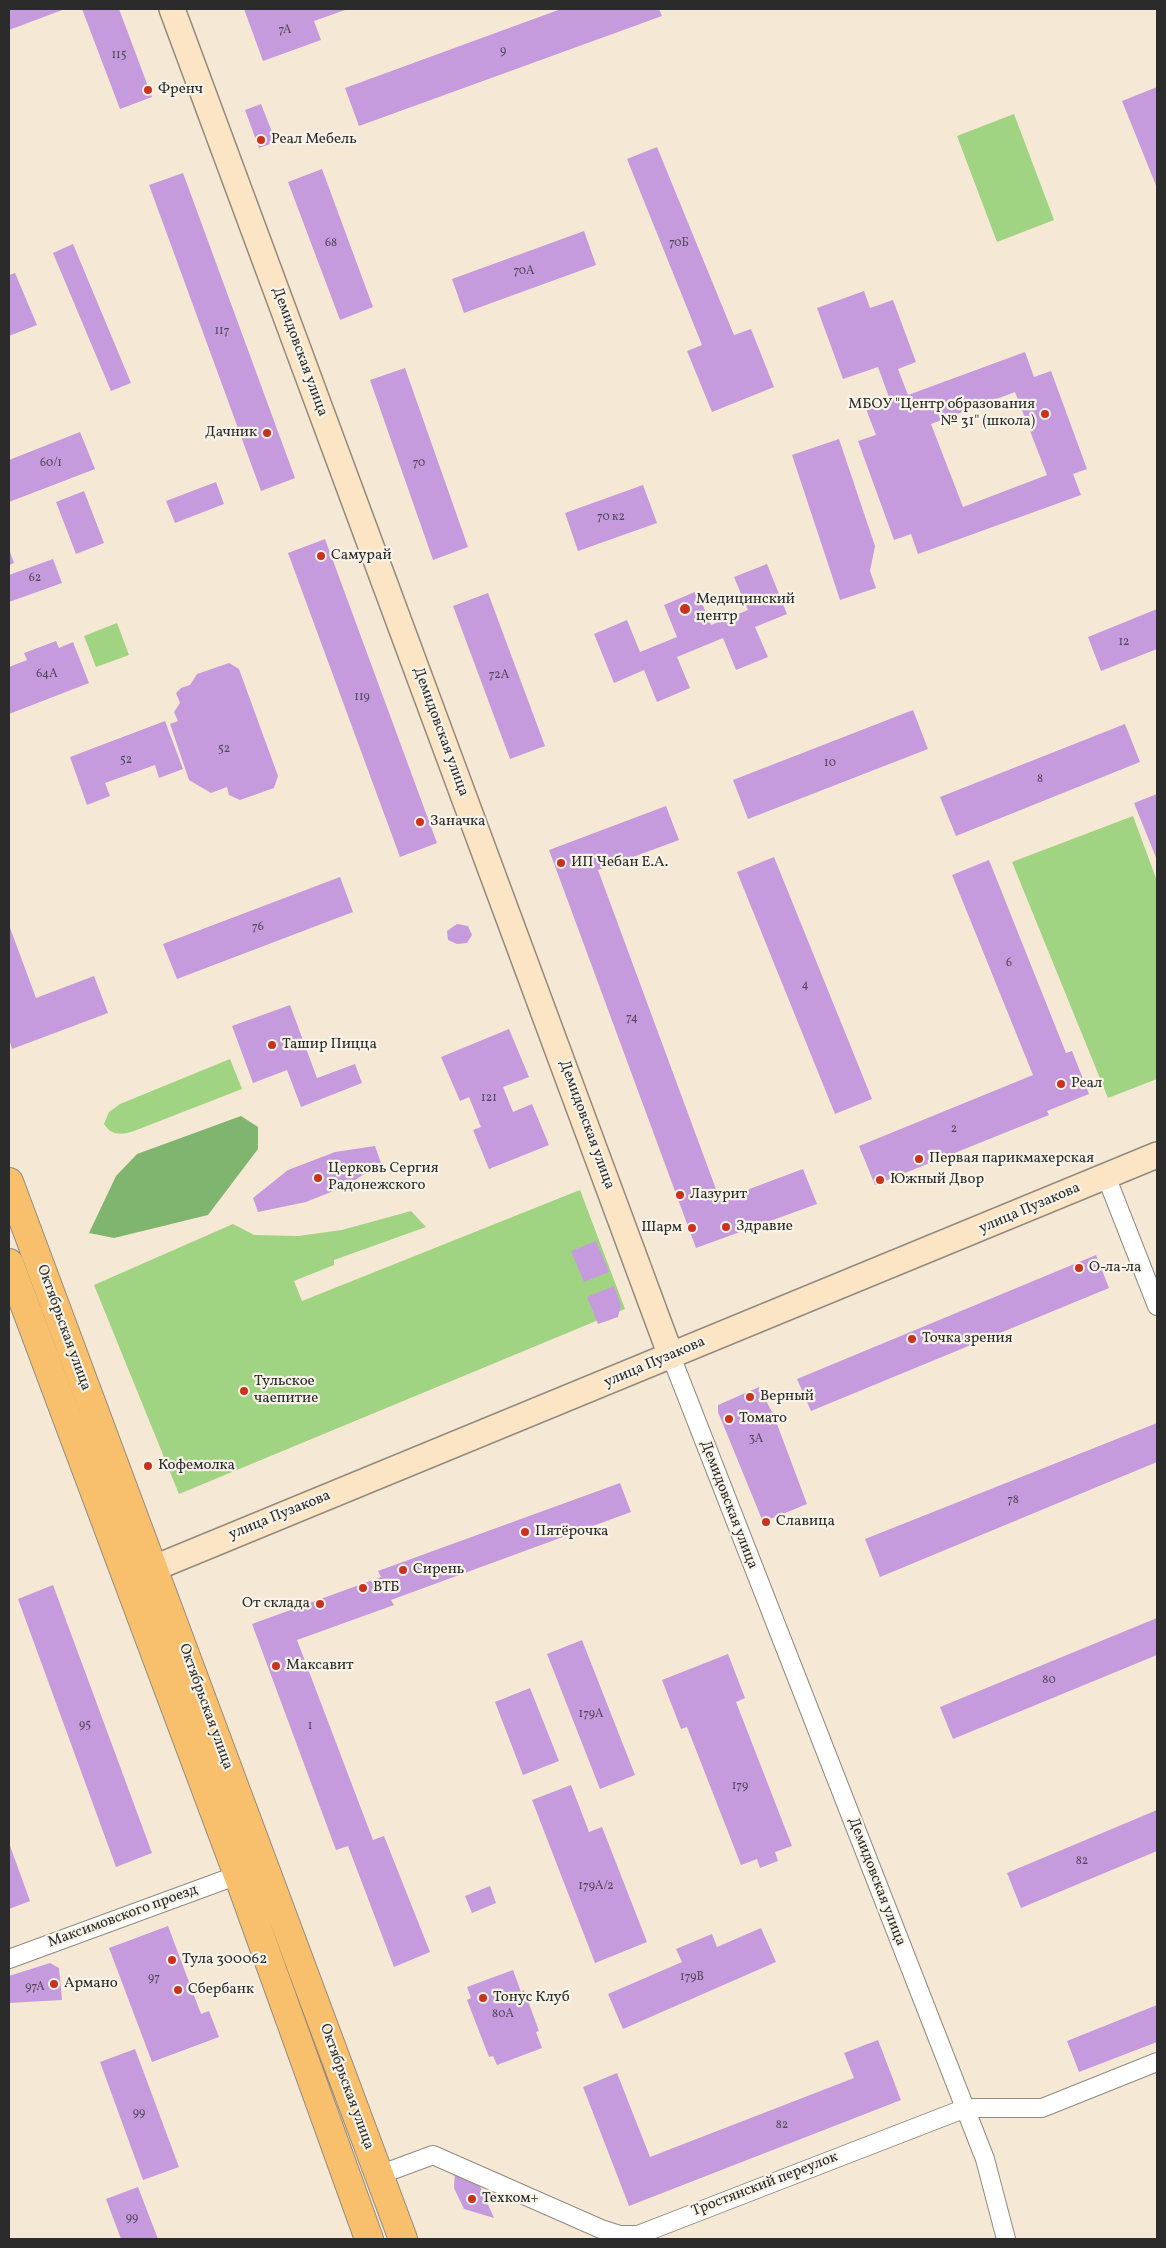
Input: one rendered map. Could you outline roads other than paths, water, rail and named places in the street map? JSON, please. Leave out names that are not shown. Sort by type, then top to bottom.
[{"type":"main road","name":"Октябрьская улица","points":[[9,1182],[402,2236]]},
{"type":"main road","name":"Октябрьская улица","points":[[9,1263],[238,1875],[369,2239]]},
{"type":"main road","points":[[110,1531],[135,1521]]},
{"type":"main road","points":[[128,1579],[152,1569]]},
{"type":"street","name":"Демидовская улица","points":[[172,9],[671,1356],[966,2108],[985,2159],[1006,2239]]},
{"type":"street","name":"улица Пузакова","points":[[152,1569],[1157,1155]]},
{"type":"street","points":[[1106,1176],[1157,1306]]},
{"type":"street","name":"Максимовского проезд","points":[[9,1959],[238,1875]]},
{"type":"street","name":"Тростянский переулок","points":[[379,2175],[433,2155],[601,2229],[620,2235],[638,2235],[966,2108],[1042,2108],[1157,2062]]},
{"type":"place","name":"Френч","points":[[148,90]]},
{"type":"place","name":"Реал Мебель","points":[[261,140]]},
{"type":"place","name":"МБОУ \"Центр образования № 31\" (школа)","points":[[1045,414]]},
{"type":"place","name":"Дачник","points":[[267,433]]},
{"type":"place","name":"Самурай","points":[[321,556]]},
{"type":"place","name":"Медицинский центр","points":[[685,609]]},
{"type":"place","name":"Заначка","points":[[420,822]]},
{"type":"place","name":"ИП Чебан Е.А.","points":[[561,863]]},
{"type":"place","name":"Ташир Пицца","points":[[272,1045]]},
{"type":"place","name":"Реал","points":[[1061,1084]]},
{"type":"place","name":"Первая парикмахерская","points":[[919,1159]]},
{"type":"place","name":"Церковь Сергия Радонежского","points":[[318,1178]]},
{"type":"place","name":"Южный Двор","points":[[880,1180]]},
{"type":"place","name":"Лазурит","points":[[680,1195]]},
{"type":"place","name":"Здравие","points":[[726,1227]]},
{"type":"place","name":"Шарм","points":[[692,1228]]},
{"type":"place","name":"О-ла-ла","points":[[1079,1268]]},
{"type":"place","name":"Точка зрения","points":[[912,1339]]},
{"type":"place","name":"Тульское чаепитие","points":[[244,1391]]},
{"type":"place","name":"Верный","points":[[750,1397]]},
{"type":"place","name":"Томато","points":[[729,1419]]},
{"type":"place","name":"Кофемолка","points":[[148,1466]]},
{"type":"place","name":"Славица","points":[[766,1522]]},
{"type":"place","name":"Пятёрочка","points":[[525,1532]]},
{"type":"place","name":"Сирень","points":[[403,1570]]},
{"type":"place","name":"ВТБ","points":[[363,1588]]},
{"type":"place","name":"От склада","points":[[320,1604]]},
{"type":"place","name":"Максавит","points":[[276,1666]]},
{"type":"place","name":"Тула 300062","points":[[172,1960]]},
{"type":"place","name":"Армано","points":[[54,1984]]},
{"type":"place","name":"Сбербанк","points":[[178,1990]]},
{"type":"place","name":"Тонус Клуб","points":[[483,1998]]},
{"type":"place","name":"Техком+","points":[[472,2199]]}]
